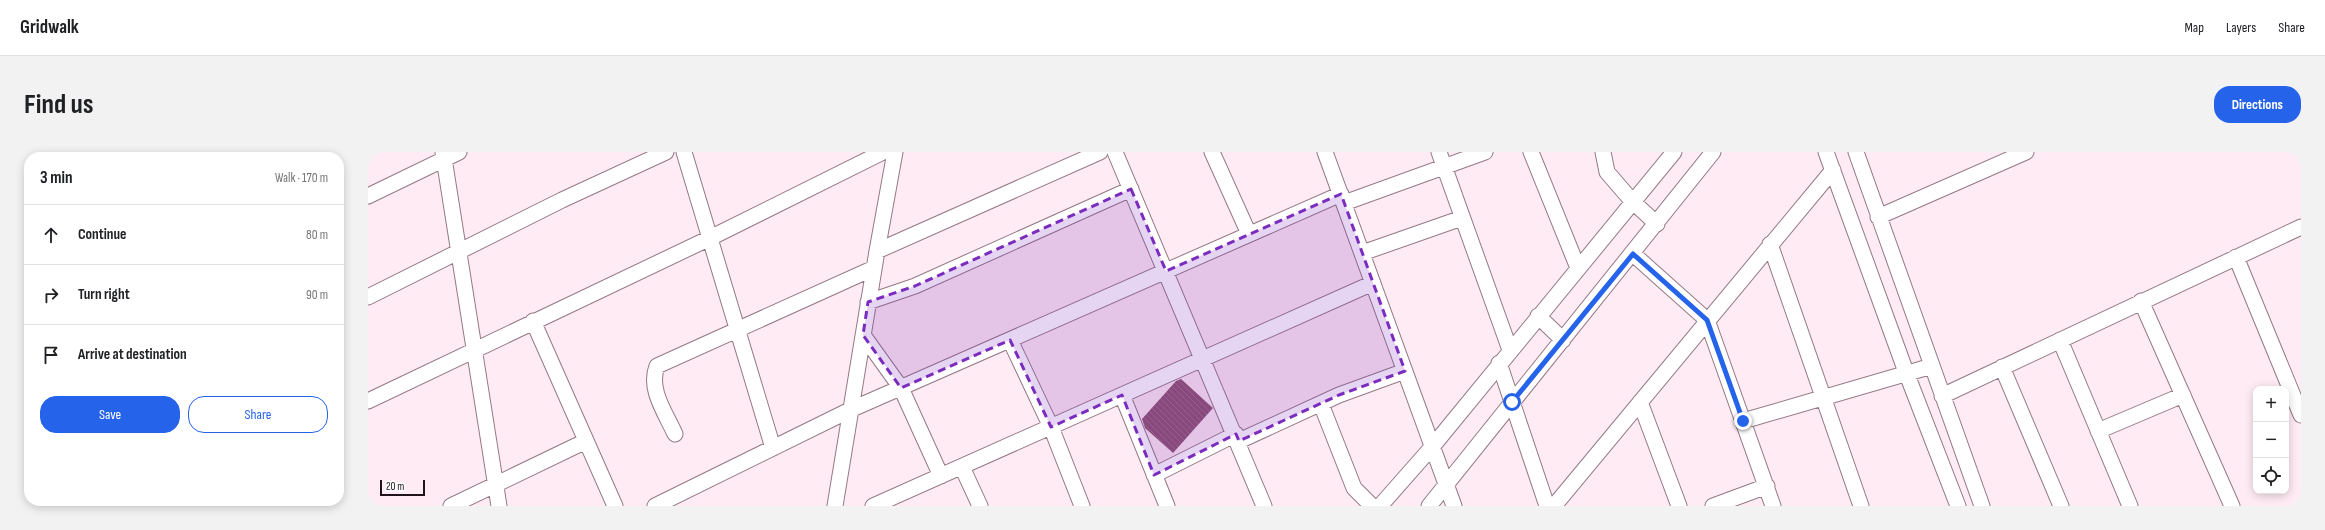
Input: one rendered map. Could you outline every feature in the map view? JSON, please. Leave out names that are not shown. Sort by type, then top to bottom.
[{"type":"street","points":[[368,196],[444,156],[459,152]]},
{"type":"street","points":[[368,297],[562,200],[666,152]]},
{"type":"street","points":[[684,152],[773,448]]},
{"type":"street","points":[[368,401],[533,321],[710,238],[884,152]]},
{"type":"street","points":[[835,506],[868,302],[896,152]]},
{"type":"street","points":[[877,251],[1100,152]]},
{"type":"street","points":[[1115,152],[1237,438],[1264,506]]},
{"type":"street","points":[[1212,152],[1249,234]]},
{"type":"street","points":[[1325,152],[1454,506]]},
{"type":"street","points":[[1439,152],[1510,350]]},
{"type":"street","points":[[655,506],[850,410],[1249,234],[1342,198],[1444,167],[1485,152]]},
{"type":"street","points":[[1531,152],[1578,268]]},
{"type":"street","points":[[1603,152],[1607,172],[1632,201],[1657,224]]},
{"type":"street","points":[[1380,506],[1432,447],[1499,363],[1674,152]]},
{"type":"street","points":[[1429,506],[1447,487],[1512,402],[1633,254],[1713,152]]},
{"type":"street","points":[[1826,152],[1906,372],[1959,506],[1981,503],[1856,152]]},
{"type":"street","points":[[1878,217],[2026,152]]},
{"type":"street","points":[[444,156],[498,506]]},
{"type":"street","points":[[1554,506],[1832,170]]},
{"type":"street","points":[[868,302],[915,286],[1131,189]]},
{"type":"street","points":[[1362,253],[1462,218]]},
{"type":"street","points":[[1942,396],[2301,226]]},
{"type":"street","points":[[1770,244],[1860,506]]},
{"type":"street","points":[[1633,254],[1707,320],[1773,506]]},
{"type":"street","points":[[2236,257],[2301,415]]},
{"type":"street","points":[[675,434],[654,388],[653,375],[657,366],[874,268]]},
{"type":"street","points":[[881,504],[1373,283]]},
{"type":"street","points":[[2141,301],[2232,506]]},
{"type":"street","points":[[1538,316],[1563,340]]},
{"type":"street","points":[[533,321],[615,506]]},
{"type":"street","points":[[863,335],[901,388],[941,476]]},
{"type":"street","points":[[1010,340],[1051,427],[1082,506]]},
{"type":"street","points":[[2060,340],[2130,506]]},
{"type":"street","points":[[1499,363],[1547,506]]},
{"type":"street","points":[[1743,421],[1906,372],[1932,366]]},
{"type":"street","points":[[2002,367],[2061,506]]},
{"type":"street","points":[[1154,474],[1237,438],[1405,371]]},
{"type":"street","points":[[1122,395],[1167,506]]},
{"type":"street","points":[[2098,431],[2183,395]]},
{"type":"street","points":[[1640,402],[1679,506]]},
{"type":"street","points":[[1322,404],[1354,488],[1372,506]]},
{"type":"street","points":[[451,506],[586,441]]},
{"type":"street","points":[[962,467],[980,506]]},
{"type":"street","points":[[1713,506],[1767,486]]},
{"type":"highlighted area","points":[[1131,189],[1166,271],[1341,194],[1405,371],[1339,395],[1239,441],[1236,434],[1154,475],[1122,395],[1051,427],[1010,340],[901,388],[863,335],[868,302],[915,286]]},
{"type":"building","points":[[1181,379],[1213,408],[1173,453],[1145,428],[1142,419],[1176,381]]},
{"type":"route","points":[[1512,402],[1633,254],[1707,320],[1743,421]]}]
